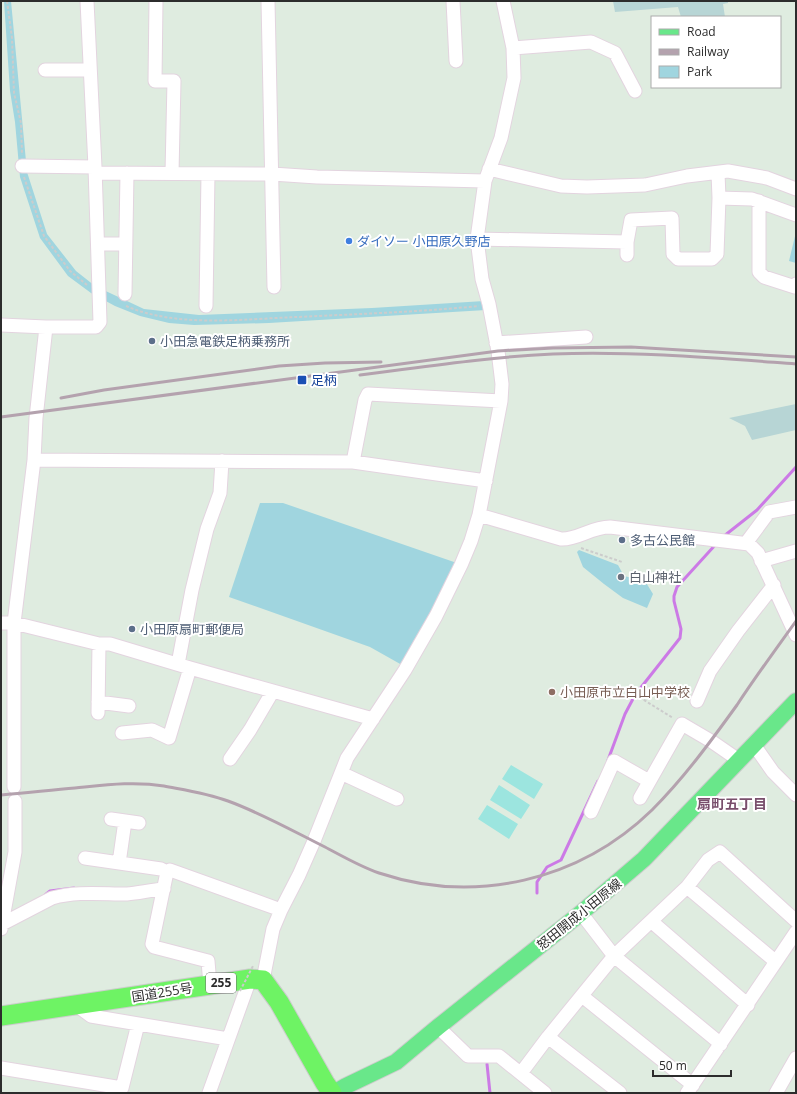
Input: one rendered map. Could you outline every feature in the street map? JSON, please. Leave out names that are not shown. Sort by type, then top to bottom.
[{"type":"highway","name":"国道255号","points":[[1,1016],[252,979]]},
{"type":"highway","points":[[252,979],[280,1002],[325,1083],[333,1093]]},
{"type":"main road","name":"怒田開成小田原線","points":[[333,1093],[396,1062],[581,913],[644,859],[740,761],[796,701]]},
{"type":"street","points":[[1,325],[96,327],[100,322],[96,170],[87,1]]},
{"type":"street","points":[[156,1],[155,81],[174,81],[172,173]]},
{"type":"street","points":[[268,1],[274,287]]},
{"type":"street","points":[[453,1],[456,61]]},
{"type":"street","points":[[209,1093],[228,1039],[252,979],[281,910],[314,841],[341,773],[351,752],[405,670],[436,616],[462,566],[479,515],[501,401],[501,370],[489,304],[482,279],[476,239],[487,175],[501,138],[514,78],[513,48],[503,1]]},
{"type":"street","points":[[513,48],[591,42],[615,53],[635,91]]},
{"type":"street","points":[[45,70],[90,70]]},
{"type":"street","points":[[22,166],[127,173],[272,174],[317,177],[487,175],[560,186],[587,187],[645,185],[687,176],[728,171],[767,178],[796,189]]},
{"type":"street","points":[[123,299],[127,173]]},
{"type":"street","points":[[476,239],[627,249],[631,220],[672,218],[673,254],[678,259],[712,259],[717,254],[719,198],[718,173]]},
{"type":"street","points":[[206,306],[208,174]]},
{"type":"street","points":[[719,198],[752,199],[796,215]]},
{"type":"street","points":[[759,201],[759,272],[764,276],[795,287],[796,284]]},
{"type":"street","points":[[98,244],[125,244]]},
{"type":"street","points":[[14,787],[14,623],[34,460],[36,418],[46,327]]},
{"type":"street","points":[[496,343],[586,338]]},
{"type":"street","points":[[353,462],[365,400],[368,394],[501,401]]},
{"type":"street","points":[[34,460],[353,462],[486,481]]},
{"type":"street","points":[[122,733],[152,730],[169,738],[184,666],[192,590],[207,529],[220,493],[222,461]]},
{"type":"street","points":[[746,543],[769,512],[796,507]]},
{"type":"street","points":[[479,515],[567,540],[603,527],[746,543],[753,546],[774,585],[796,635]]},
{"type":"street","points":[[761,561],[796,551]]},
{"type":"street","points":[[697,701],[710,670],[774,585]]},
{"type":"street","points":[[1,622],[14,623],[99,644],[110,644],[373,719]]},
{"type":"street","points":[[99,644],[98,708],[128,706]]},
{"type":"street","points":[[230,759],[250,730],[273,691]]},
{"type":"street","points":[[640,798],[682,724],[711,741],[740,761]]},
{"type":"street","points":[[754,745],[773,772],[796,795]]},
{"type":"street","points":[[590,812],[614,761],[649,781]]},
{"type":"street","points":[[341,773],[397,799]]},
{"type":"street","points":[[2,927],[6,874],[14,852],[15,801]]},
{"type":"street","points":[[111,819],[139,823]]},
{"type":"street","points":[[119,863],[125,821]]},
{"type":"street","points":[[521,1073],[548,1037],[614,956],[686,887],[708,860],[720,852],[796,921]]},
{"type":"street","points":[[86,858],[161,869],[167,872],[170,870],[281,910]]},
{"type":"street","points":[[167,872],[152,944],[154,947],[208,961],[210,985]]},
{"type":"street","points":[[686,887],[776,961]]},
{"type":"street","points":[[2,927],[52,898],[59,896],[88,892],[128,894],[164,889]]},
{"type":"street","points":[[581,913],[614,956],[721,1044]]},
{"type":"street","points":[[651,921],[748,1005]]},
{"type":"street","points":[[582,996],[690,1089],[796,932]]},
{"type":"street","points":[[76,1005],[91,1016],[228,1039]]},
{"type":"street","points":[[1,1068],[122,1088],[138,1024]]},
{"type":"street","points":[[438,1027],[468,1056],[499,1056],[521,1073],[538,1091]]},
{"type":"street","points":[[548,1037],[620,1093]]},
{"type":"street","points":[[776,1093],[796,1058]]},
{"type":"path","points":[[123,299],[142,312],[158,316],[211,320],[402,312],[489,304]]},
{"type":"path","points":[[567,540],[571,544],[622,562]]},
{"type":"path","points":[[631,692],[682,724]]},
{"type":"green space","points":[[4,1],[11,1],[27,172],[47,234],[76,271],[95,286],[144,309],[199,315],[372,308],[484,301],[486,310],[269,323],[194,325],[169,323],[140,316],[115,306],[91,293],[68,276],[40,238],[20,177],[15,122],[10,91]]},
{"type":"green space","points":[[796,232],[796,263],[789,261]]},
{"type":"green space","points":[[260,503],[283,503],[454,562],[455,565],[430,617],[402,665],[370,647],[229,597]]},
{"type":"green space","points":[[579,550],[618,565],[624,576],[645,581],[653,594],[647,608],[623,598],[583,567],[577,552]]},
{"type":"shaded area","points":[[613,1],[728,1],[728,3],[723,4],[725,16],[681,16],[678,7],[615,12]]},
{"type":"shaded area","points":[[796,404],[796,430],[752,440],[745,426],[729,418]]},
{"type":"shaded area","points":[[511,765],[543,784],[534,799],[502,779]]},
{"type":"shaded area","points":[[499,785],[530,805],[521,819],[490,800]]},
{"type":"shaded area","points":[[487,805],[518,824],[509,839],[478,819]]},
{"type":"waterway","points":[[724,536],[757,510],[796,467]]},
{"type":"waterway","points":[[608,760],[625,714],[635,695],[680,638],[681,629],[674,601],[677,587],[717,543]]},
{"type":"waterway","points":[[537,893],[537,882],[547,867],[561,860],[598,781]]},
{"type":"waterway","points":[[45,895],[50,891],[74,888]]},
{"type":"waterway","points":[[487,1064],[490,1093]]},
{"type":"railway","points":[[1,417],[498,351],[553,348],[631,347],[796,357]]},
{"type":"railway","points":[[360,375],[529,355],[583,353],[705,357],[796,364]]},
{"type":"railway","points":[[61,398],[104,390],[279,366],[381,362]]},
{"type":"railway","points":[[1,795],[120,784],[164,786],[212,796],[253,811],[358,865],[379,873],[415,882],[452,887],[488,886],[524,880],[559,870],[592,854],[623,834],[652,810],[707,746],[796,621]]},
{"type":"place","name":"ダイソー 小田原久野店","points":[[349,241]]},
{"type":"place","name":"小田急電鉄足柄乗務所","points":[[152,341]]},
{"type":"place","name":"足柄","points":[[302,380]]},
{"type":"place","name":"多古公民館","points":[[622,540]]},
{"type":"place","name":"白山神社","points":[[621,577]]},
{"type":"place","name":"小田原扇町郵便局","points":[[132,629]]},
{"type":"place","name":"小田原市立白山中学校","points":[[552,692]]},
{"type":"district","name":"扇町五丁目","points":[[732,804]]}]
